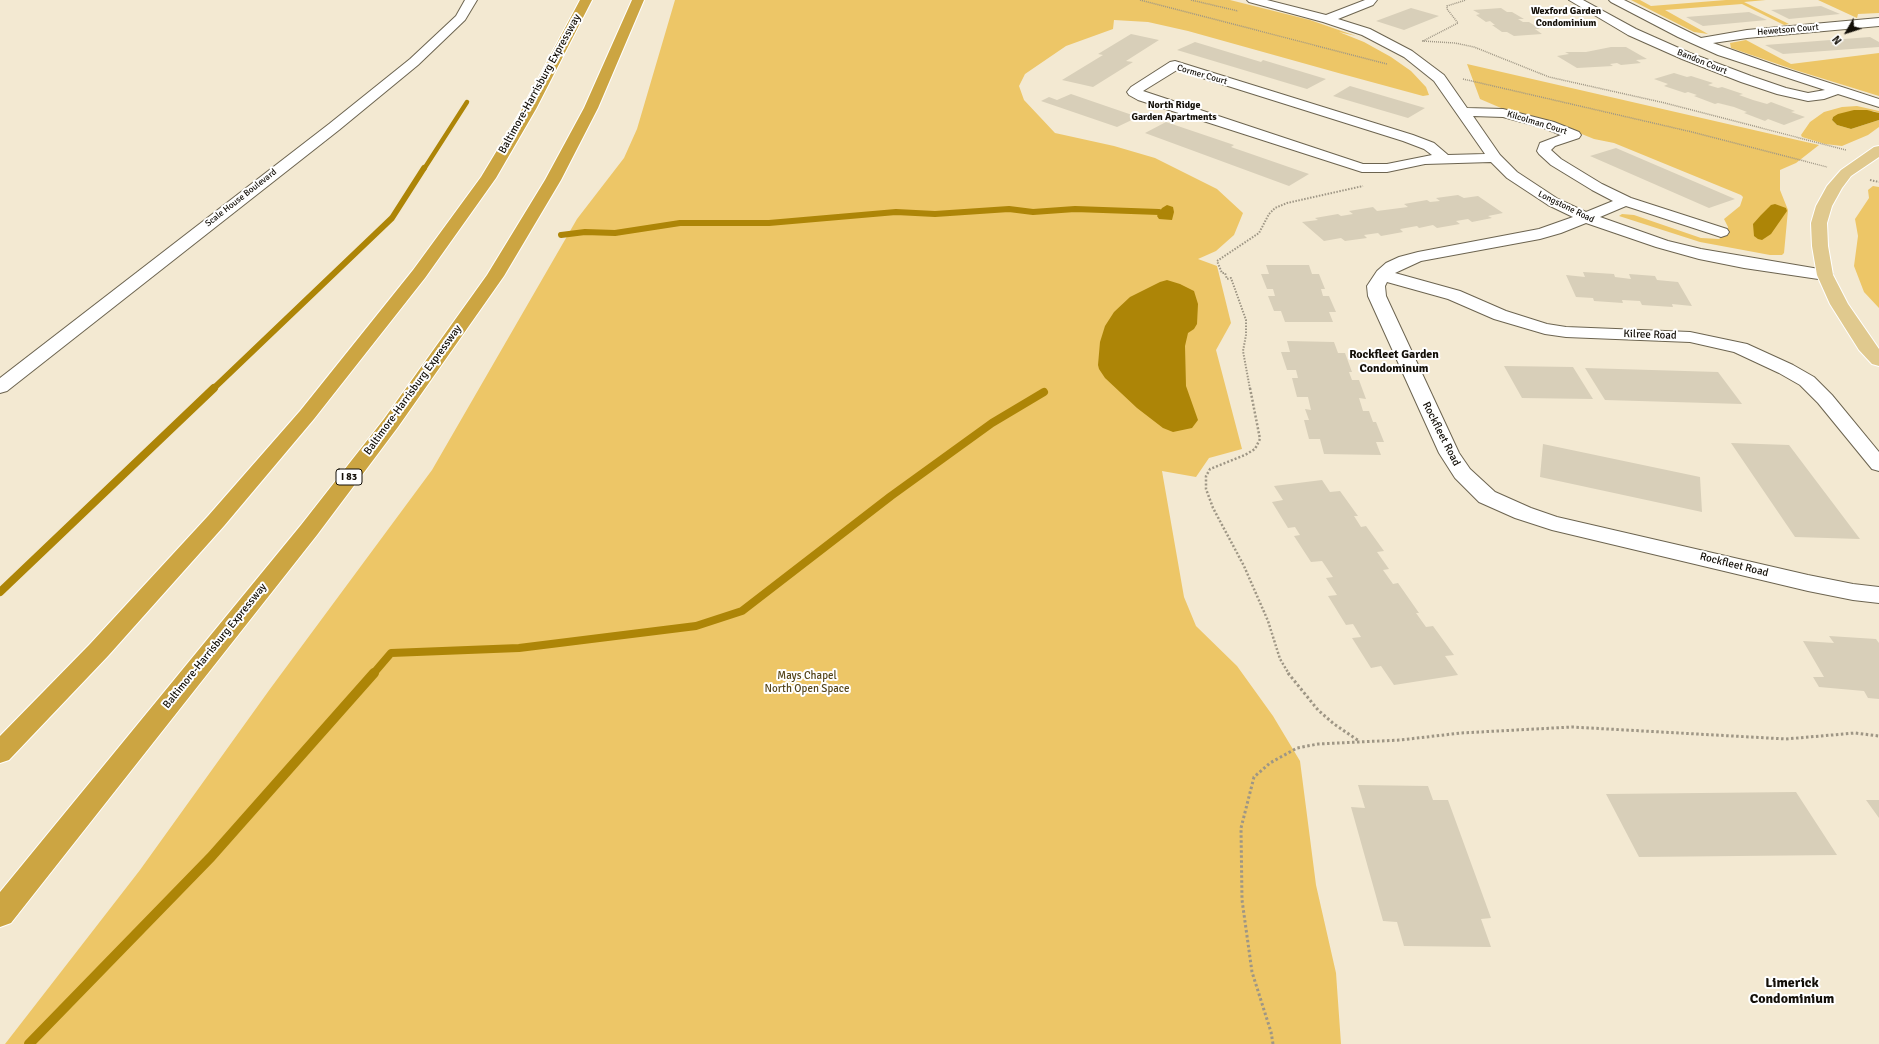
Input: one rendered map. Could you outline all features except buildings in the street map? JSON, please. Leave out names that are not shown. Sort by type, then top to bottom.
[{"type":"highway","name":"Baltimore-Harrisburg Expressway","points":[[0,753],[99,650],[216,521],[307,415],[419,274],[488,178],[529,109],[586,0]]},
{"type":"highway","name":"Baltimore-Harrisburg Expressway","points":[[0,914],[309,530],[391,423],[495,276],[553,180],[587,114],[638,0]]},
{"type":"main road","points":[[1873,153],[1846,173],[1829,196],[1819,223],[1820,246],[1825,275],[1839,304],[1866,346],[1879,360]]},
{"type":"street","name":"Scale House Boulevard","points":[[0,387],[414,62],[461,18],[471,0]]},
{"type":"street","name":"Longstone Road","points":[[1253,0],[1327,19],[1380,39],[1426,66],[1439,78],[1495,158],[1512,175],[1532,190],[1553,202],[1587,218],[1626,233],[1699,254],[1825,275]]},
{"type":"street","points":[[1327,19],[1369,3],[1371,0]]},
{"type":"street","name":"Bandon Court","points":[[1575,0],[1625,28],[1658,44],[1746,79],[1782,91],[1808,97],[1824,96],[1837,90]]},
{"type":"street","points":[[1615,0],[1698,42],[1746,60],[1879,103]]},
{"type":"street","name":"Hewetson Court","points":[[1698,42],[1762,32],[1879,22]]},
{"type":"street","name":"Cormer Court","points":[[1445,159],[1429,146],[1408,138],[1175,65],[1134,92],[1143,97],[1362,168],[1387,168],[1425,160],[1495,158]]},
{"type":"street","name":"Kilcolman Court","points":[[1464,112],[1503,113],[1549,125],[1574,135],[1550,143],[1545,146],[1544,151],[1556,162],[1597,187],[1626,201],[1670,217],[1721,232]]},
{"type":"street","points":[[1383,275],[1392,267],[1418,257],[1540,234],[1587,218],[1626,201]]},
{"type":"street","name":"Kilree Road","points":[[1383,275],[1454,295],[1524,324],[1545,329],[1566,332],[1690,337],[1740,348],[1786,369],[1806,381],[1825,399],[1879,465]]},
{"type":"street","name":"Rockfleet Road","points":[[1383,275],[1376,286],[1377,296],[1449,453],[1462,473],[1486,497],[1523,513],[1552,522],[1808,583],[1853,592],[1879,595]]},
{"type":"path","points":[[1140,0],[1388,64]]},
{"type":"path","points":[[1423,42],[1428,37],[1449,29],[1458,23],[1447,9],[1447,6],[1466,0]]},
{"type":"path","points":[[1416,41],[1455,43],[1474,47],[1549,77],[1873,153]]},
{"type":"path","points":[[1458,79],[1698,134],[1806,161],[1879,182]]},
{"type":"path","points":[[1360,741],[1334,724],[1318,710],[1292,679],[1280,659],[1268,620],[1244,566],[1213,508],[1206,489],[1206,476],[1210,469],[1245,455],[1255,449],[1260,439],[1243,351],[1246,335],[1246,320],[1231,278],[1227,279],[1225,273],[1222,273],[1217,261],[1259,234],[1268,214],[1275,208],[1287,203],[1367,186]]},
{"type":"path","points":[[1272,1044],[1271,1032],[1252,972],[1242,900],[1241,828],[1254,777],[1270,762],[1297,748],[1318,744],[1572,727],[1786,739],[1855,733],[1879,736]]},
{"type":"green space","name":"Mays Chapel North Open Space","points":[[675,0],[1230,0],[1310,20],[1356,36],[1339,32],[1364,42],[1391,57],[1411,71],[1426,87],[1429,95],[1423,96],[1188,31],[1148,22],[1114,20],[1113,29],[1066,46],[1025,74],[1019,86],[1024,100],[1055,133],[1114,146],[1155,158],[1217,189],[1243,213],[1234,235],[1216,251],[1198,259],[1217,266],[1231,323],[1216,350],[1242,449],[1209,458],[1196,477],[1162,471],[1184,597],[1196,626],[1237,666],[1273,716],[1300,761],[1316,885],[1336,973],[1341,1044],[5,1044],[140,870],[270,689],[432,470],[577,219],[624,158],[637,129]]},
{"type":"green space","points":[[1631,0],[1640,0],[1651,6],[1726,0],[1766,0],[1744,2],[1789,24],[1784,25],[1742,4],[1665,10],[1708,34],[1694,32]]},
{"type":"green space","points":[[1818,0],[1879,0],[1879,13],[1858,14],[1857,18]]},
{"type":"green space","points":[[1746,40],[1791,64],[1879,53],[1879,96],[1731,48],[1730,43]]},
{"type":"green space","points":[[1467,64],[1819,145],[1796,163],[1780,170],[1780,190],[1788,210],[1784,253],[1782,255],[1770,255],[1700,242],[1619,216],[1622,214],[1634,215],[1701,238],[1719,239],[1728,232],[1728,227],[1724,219],[1740,206],[1743,197],[1614,143],[1594,139],[1547,120],[1501,108],[1480,99]]},
{"type":"green space","points":[[1857,106],[1879,111],[1879,113],[1873,111],[1833,117],[1832,120],[1837,125],[1851,129],[1879,120],[1879,127],[1868,135],[1842,146],[1825,144],[1802,137],[1801,135],[1810,122],[1824,112],[1842,107]]},
{"type":"green space","points":[[1873,186],[1879,187],[1879,308],[1864,292],[1854,266],[1858,236],[1855,219],[1869,198],[1868,190]]},
{"type":"shaded area","points":[[1854,110],[1867,110],[1879,113],[1879,120],[1851,129],[1837,125],[1832,120],[1833,117],[1838,114]]},
{"type":"shaded area","points":[[1775,204],[1786,208],[1787,211],[1771,234],[1762,240],[1758,239],[1754,236],[1753,224],[1771,205]]},
{"type":"shaded area","points":[[1167,205],[1173,207],[1174,212],[1172,220],[1159,219],[1157,216],[1162,208]]},
{"type":"shaded area","points":[[1167,280],[1180,284],[1194,291],[1198,304],[1197,324],[1194,329],[1188,333],[1185,346],[1186,386],[1198,420],[1192,428],[1173,432],[1163,428],[1137,408],[1105,378],[1098,365],[1100,342],[1105,326],[1114,312],[1130,297]]},
{"type":"waterway","points":[[424,169],[467,102]]},
{"type":"waterway","points":[[213,389],[392,218],[424,168]]},
{"type":"waterway","points":[[561,235],[585,232],[615,233],[680,223],[769,223],[896,212],[935,214],[1009,209],[1033,212],[1075,209],[1159,212]]},
{"type":"waterway","points":[[0,592],[214,388]]},
{"type":"waterway","points":[[373,674],[391,653],[519,648],[696,626],[742,611],[891,496],[992,423],[1044,392]]},
{"type":"waterway","points":[[29,1044],[211,857],[374,673]]},
{"type":"district","name":"Wexford Garden Condominium","points":[[1566,16]]},
{"type":"district","name":"North Ridge Garden Apartments","points":[[1174,110]]},
{"type":"district","name":"Rockfleet Garden Condominum","points":[[1394,362]]},
{"type":"district","name":"Limerick Condominium","points":[[1792,992]]}]
